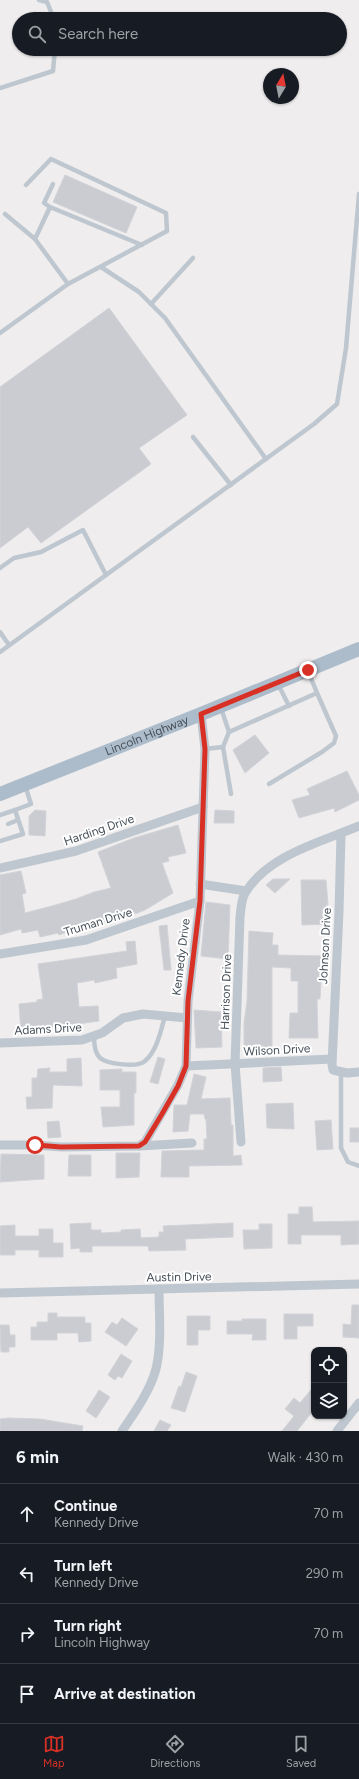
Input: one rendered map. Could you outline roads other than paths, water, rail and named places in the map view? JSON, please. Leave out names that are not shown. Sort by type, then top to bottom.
[{"type":"main road","name":"Lincoln Highway","points":[[0,794],[359,649]]},
{"type":"street","name":"Kennedy Drive","points":[[139,1146],[145,1142],[162,1114],[178,1086],[186,1066],[187,1018],[200,901],[205,749],[201,714]]},
{"type":"street","name":"Harding Drive","points":[[0,868],[76,851],[203,806]]},
{"type":"street","points":[[200,884],[246,891],[267,870],[286,856],[359,826]]},
{"type":"street","name":"Johnson Drive","points":[[332,1059],[339,920],[341,834]]},
{"type":"street","name":"Harrison Drive","points":[[241,1142],[236,1064],[240,917],[243,898],[246,891]]},
{"type":"street","name":"Truman Drive","points":[[0,954],[86,940],[200,901]]},
{"type":"street","name":"Adams Drive","points":[[0,1043],[82,1040],[94,1037],[128,1016],[143,1014],[187,1018]]},
{"type":"street","points":[[332,1059],[333,1070],[340,1072],[359,1072]]},
{"type":"street","name":"Wilson Drive","points":[[186,1066],[332,1059]]},
{"type":"street","points":[[0,1145],[61,1147],[139,1146],[192,1143]]},
{"type":"street","name":"Austin Drive","points":[[0,1293],[359,1284]]},
{"type":"street","points":[[122,1431],[149,1386],[155,1370],[159,1346],[159,1289]]},
{"type":"street","points":[[337,1431],[359,1402]]},
{"type":"lane","points":[[39,0],[47,2],[51,12]]},
{"type":"lane","points":[[0,88],[53,71],[54,56]]},
{"type":"lane","points":[[0,333],[68,284],[167,231],[166,213],[51,159],[26,185]]},
{"type":"lane","points":[[53,184],[44,203],[50,207],[142,245]]},
{"type":"lane","points":[[0,652],[314,424],[337,404],[346,348],[359,194]]},
{"type":"lane","points":[[35,239],[50,207]]},
{"type":"lane","points":[[5,214],[35,239],[68,284]]},
{"type":"lane","points":[[151,304],[193,258]]},
{"type":"lane","points":[[101,266],[139,292],[165,318],[266,459]]},
{"type":"lane","points":[[193,437],[231,485]]},
{"type":"lane","points":[[0,568],[14,558],[41,552],[83,530],[106,575]]},
{"type":"lane","points":[[0,632],[10,645]]},
{"type":"lane","points":[[269,784],[322,752],[334,743],[336,736],[308,670]]},
{"type":"lane","points":[[277,683],[289,706]]},
{"type":"lane","points":[[229,732],[317,693]]},
{"type":"lane","points":[[220,706],[229,732],[223,747],[231,794]]},
{"type":"lane","points":[[205,749],[223,747]]},
{"type":"lane","points":[[0,814],[31,804],[25,784]]},
{"type":"lane","points":[[0,841],[23,834],[15,810]]},
{"type":"lane","points":[[8,824],[18,820]]},
{"type":"lane","points":[[94,1037],[95,1050],[100,1057],[106,1061],[138,1065],[147,1060],[150,1056],[160,1033],[165,1016]]},
{"type":"lane","points":[[340,1072],[341,1148],[348,1162],[359,1166]]}]
